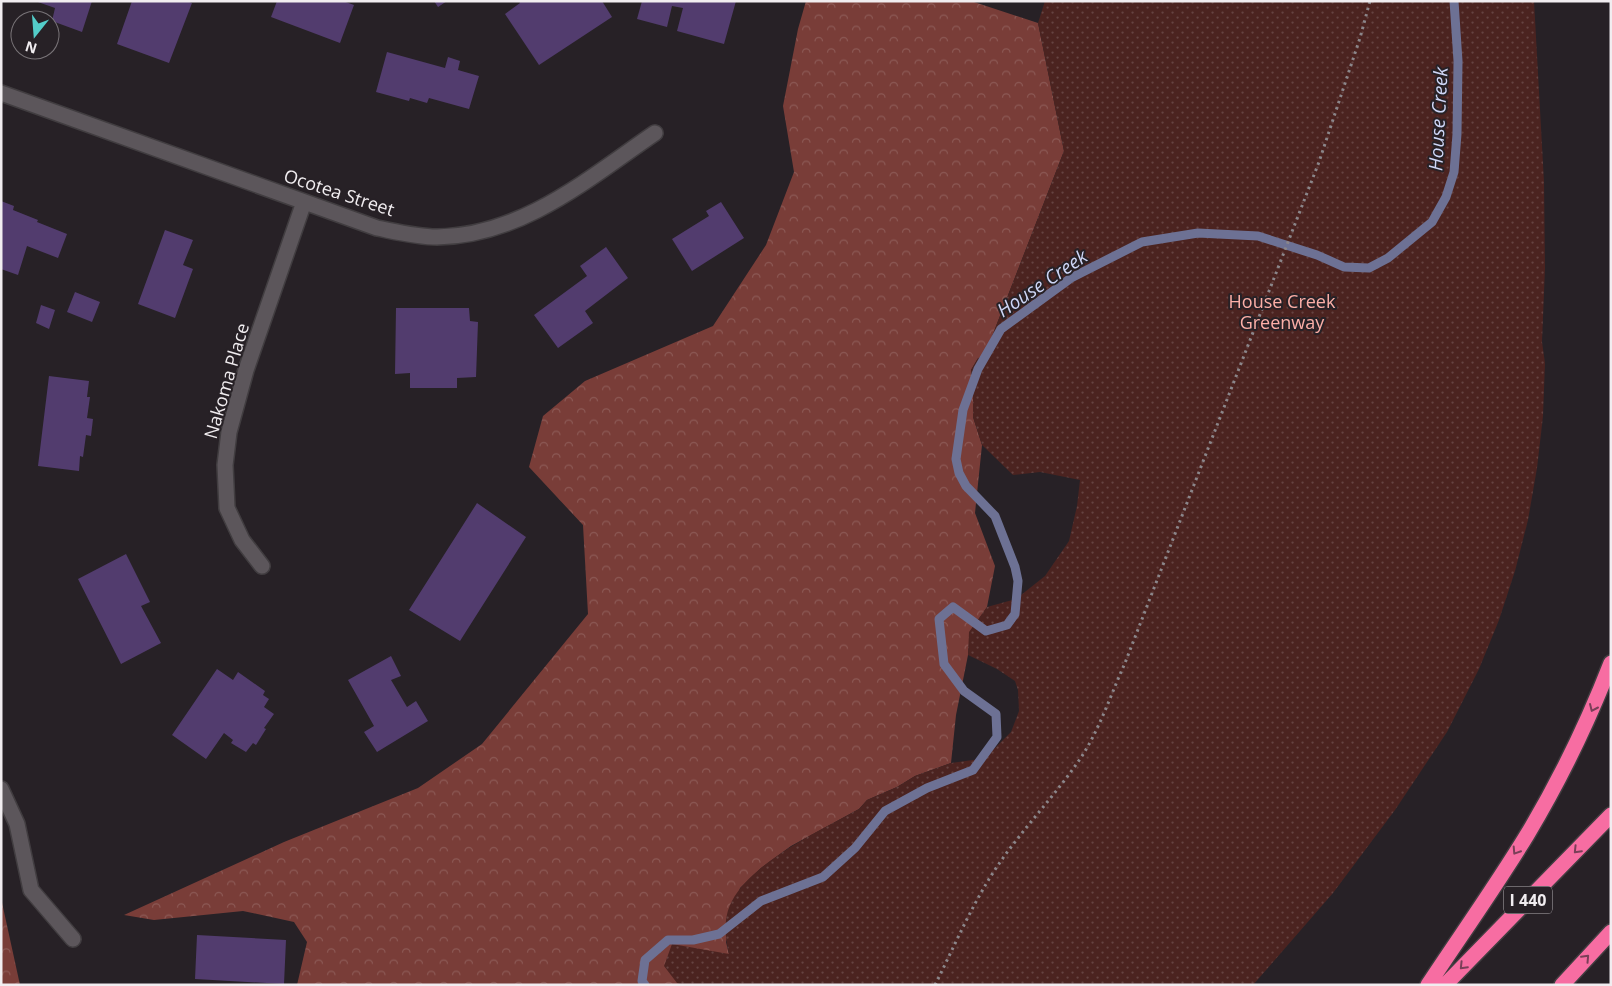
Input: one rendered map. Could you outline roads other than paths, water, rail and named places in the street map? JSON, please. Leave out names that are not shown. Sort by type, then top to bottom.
[{"type":"highway","points":[[1428,985],[1527,834],[1564,769],[1595,704],[1611,663]]},
{"type":"highway","name":"I 440","points":[[1445,985],[1611,815]]},
{"type":"highway","points":[[1562,985],[1611,932]]},
{"type":"street","name":"Ocotea Street","points":[[1,93],[377,228],[407,234],[438,237],[474,233],[519,219],[556,201],[655,133]]},
{"type":"street","name":"Nakoma Place","points":[[262,566],[242,540],[227,508],[225,465],[229,432],[246,370],[304,202]]},
{"type":"street","points":[[1,789],[17,824],[31,890],[73,939]]},
{"type":"waterway","name":"House Creek","points":[[645,985],[642,981],[645,960],[668,940],[693,940],[719,934],[761,901],[823,877],[855,848],[885,811],[927,788],[973,770],[997,737],[996,714],[964,691],[944,664],[939,619],[953,607],[986,631],[1007,625],[1015,614],[1018,581],[1015,567],[995,516],[966,486],[959,473],[956,459],[963,410],[978,369],[1001,329],[1071,278],[1142,242],[1198,233],[1258,236],[1317,255],[1344,267],[1369,268],[1388,258],[1432,222],[1446,197],[1454,172],[1457,134],[1458,61],[1454,1]]},
{"type":"park label","name":"House Creek Greenway","points":[[1282,312]]}]
